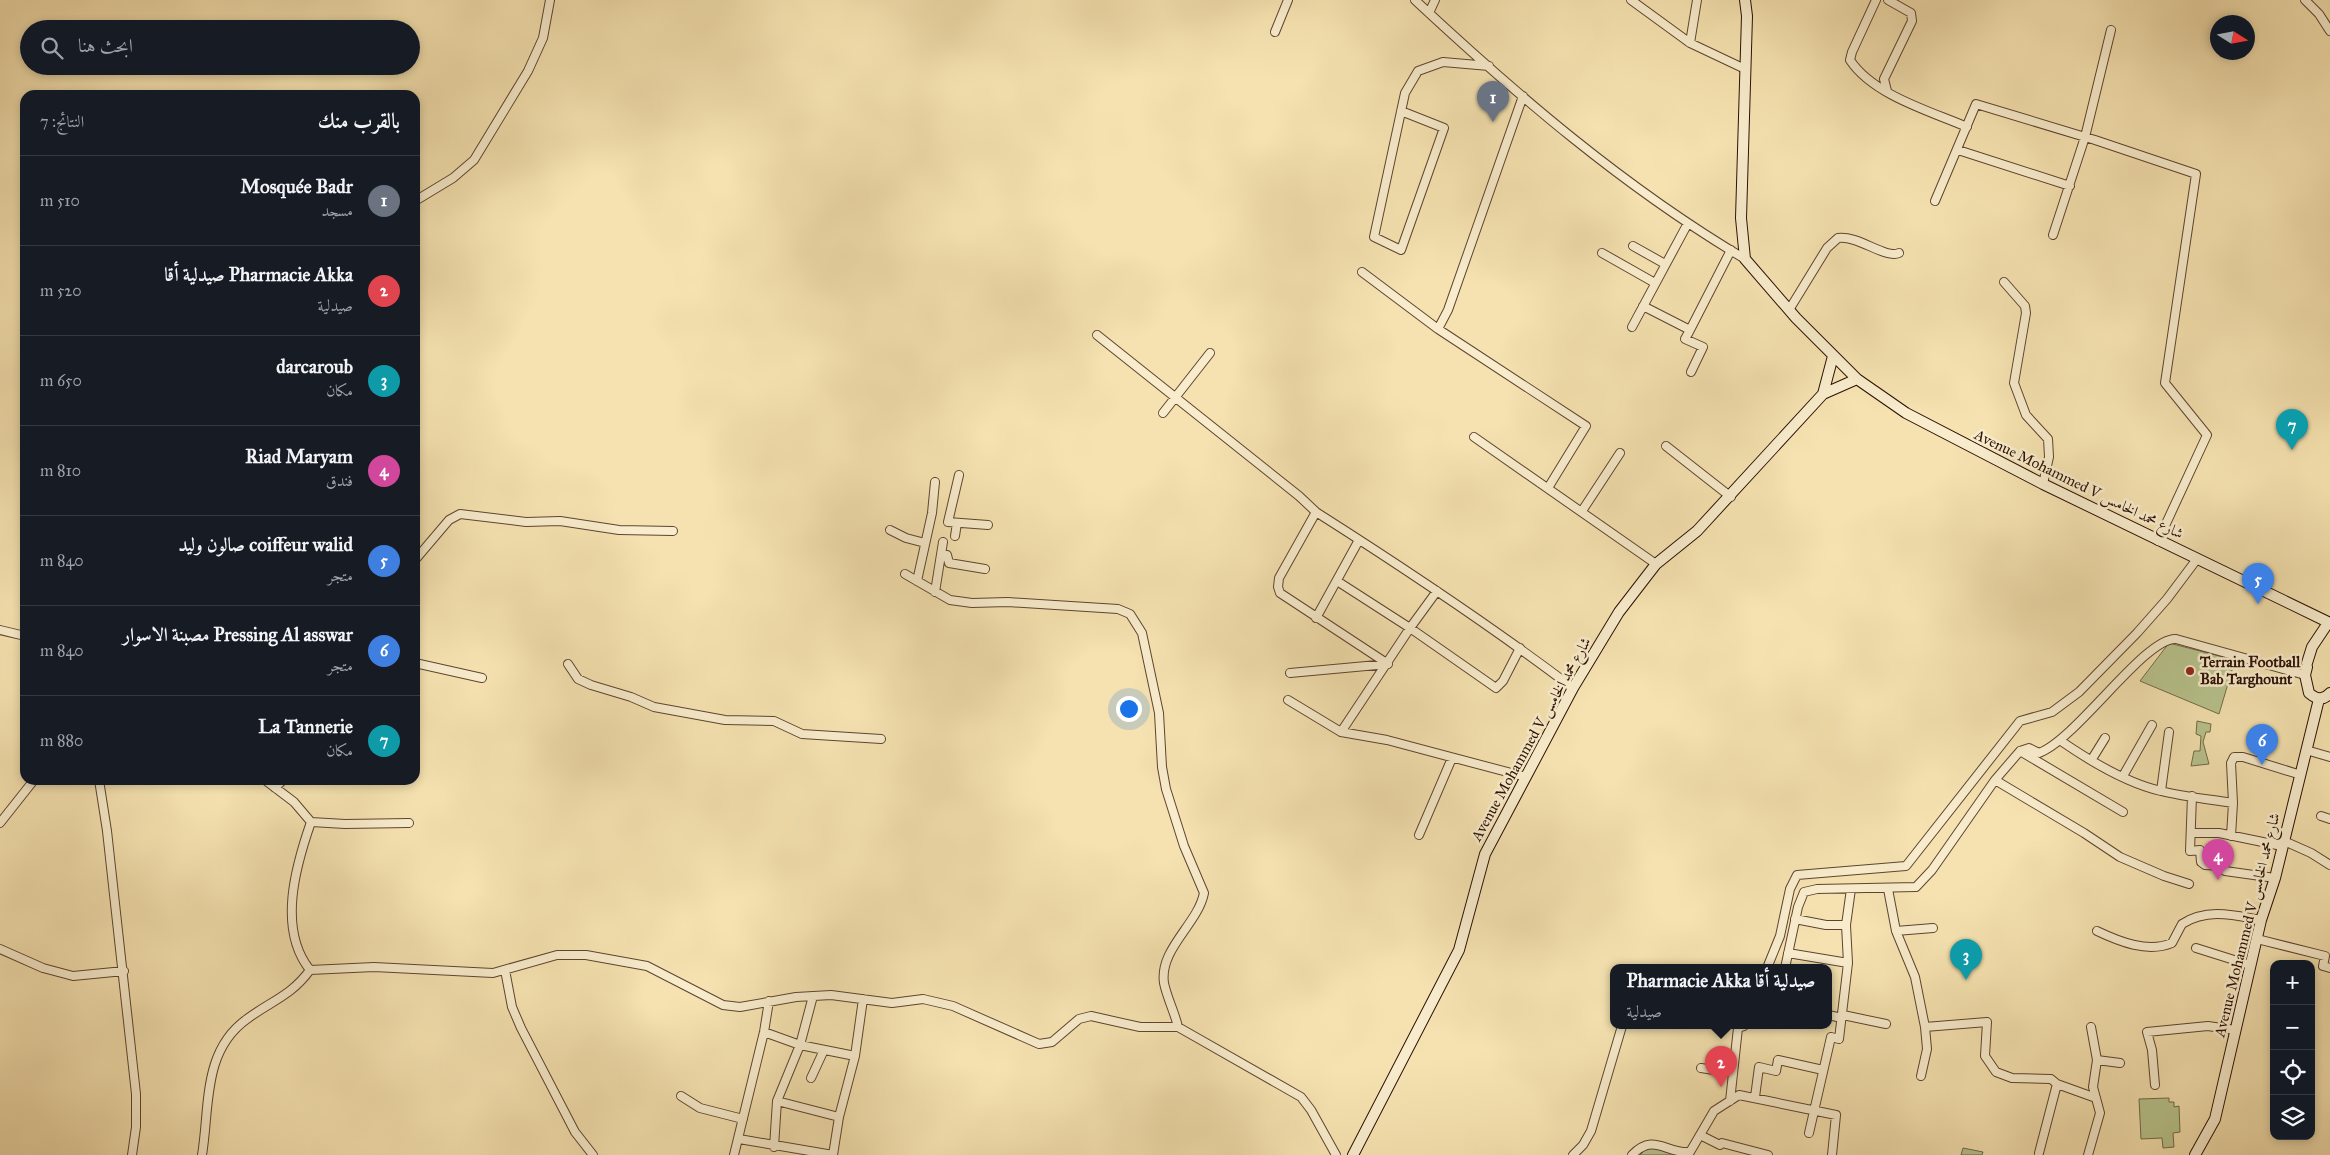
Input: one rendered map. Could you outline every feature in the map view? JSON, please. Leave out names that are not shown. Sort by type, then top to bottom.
[{"type":"main road","points":[[1745,0],[1741,218],[1746,259],[1789,310],[1857,379]]},
{"type":"main road","name":"Avenue Mohammed V شارع محمد الخامس","points":[[1823,394],[1833,356]]},
{"type":"main road","name":"Avenue Mohammed V شارع محمد الخامس","points":[[1353,1155],[1459,950],[1482,862],[1573,688],[1619,612],[1656,564],[1697,531],[1731,497],[1823,394],[1857,379],[1906,413],[2043,484],[2329,623],[2312,648],[2306,668],[2309,693],[2326,698],[2306,750],[2275,878],[2261,920],[2215,1119],[2194,1155]]},
{"type":"street","points":[[420,198],[453,178],[474,160],[528,71],[543,38],[550,0]]},
{"type":"street","points":[[1275,32],[1288,0]]},
{"type":"street","points":[[1415,0],[1559,128],[1630,184],[1746,259]]},
{"type":"street","points":[[1428,13],[1435,0]]},
{"type":"street","points":[[1631,0],[1690,43],[1745,69]]},
{"type":"street","points":[[1690,43],[1697,0]]},
{"type":"street","points":[[1876,0],[1850,60],[1856,68],[1888,93],[1967,127]]},
{"type":"street","points":[[1888,0],[1911,13],[1912,21],[1884,80],[1884,88],[1888,93]]},
{"type":"street","points":[[2305,0],[2330,31]]},
{"type":"street","points":[[2053,236],[2084,137],[2111,30]]},
{"type":"street","points":[[1401,111],[1444,128],[1401,250],[1374,238],[1401,111],[1405,93],[1418,71],[1428,66],[1443,62],[1489,66]]},
{"type":"street","points":[[1438,329],[1448,310],[1523,96]]},
{"type":"street","points":[[1935,201],[1976,104],[2196,174],[2165,383],[2207,435],[2158,541]]},
{"type":"street","points":[[1958,150],[2070,186]]},
{"type":"street","points":[[1632,327],[1688,223]]},
{"type":"street","points":[[1789,310],[1827,248],[1838,238],[1854,238],[1892,255],[1899,253]]},
{"type":"street","points":[[1633,246],[1665,264]]},
{"type":"street","points":[[1691,372],[1703,347],[1685,339],[1731,250]]},
{"type":"street","points":[[1602,253],[1655,283]]},
{"type":"street","points":[[1362,272],[1438,329],[1586,426],[1548,488]]},
{"type":"street","points":[[2004,282],[2025,306],[2026,313],[2014,383],[2026,415],[2048,439],[2049,457],[2043,484]]},
{"type":"street","points":[[1643,306],[1690,330]]},
{"type":"street","points":[[1098,335],[1299,496],[1316,512],[1437,591],[1520,648],[1573,688]]},
{"type":"street","points":[[1163,413],[1210,353]]},
{"type":"street","points":[[1474,437],[1656,564]]},
{"type":"street","points":[[1666,446],[1731,497]]},
{"type":"street","points":[[1582,511],[1620,453]]},
{"type":"street","points":[[959,475],[948,522],[988,525]]},
{"type":"street","points":[[917,581],[932,513],[935,482]]},
{"type":"street","points":[[1316,512],[1279,578],[1278,587],[1280,593],[1388,664]]},
{"type":"street","points":[[420,554],[449,520],[460,514],[526,522],[560,521],[619,530],[674,531]]},
{"type":"street","points":[[955,536],[957,523]]},
{"type":"street","points":[[890,530],[906,538],[925,543]]},
{"type":"street","points":[[1316,618],[1359,540]]},
{"type":"street","points":[[935,592],[943,542]]},
{"type":"street","points":[[942,555],[948,556],[949,563],[985,569]]},
{"type":"street","points":[[1769,964],[1782,930],[1790,889],[1797,875],[1906,866],[2020,721],[2052,712],[2078,692],[2137,633],[2167,599],[2197,558]]},
{"type":"street","points":[[905,574],[950,600],[972,603],[1008,602],[1118,609],[1130,614],[1135,620],[1142,633],[1156,693],[1166,789],[1184,846],[1198,874],[1204,893],[1203,901],[1181,935],[1164,971],[1164,984],[1178,1027]]},
{"type":"street","points":[[1337,581],[1410,628],[1496,688],[1503,682],[1520,648]]},
{"type":"street","points":[[1341,732],[1437,591]]},
{"type":"street","points":[[0,630],[20,635]]},
{"type":"street","points":[[1786,964],[1795,919],[1802,895],[1806,890],[1912,889],[1926,879],[1995,780],[2020,751],[2029,748],[2039,754],[2061,741],[2107,692],[2166,639],[2176,639],[2306,668]]},
{"type":"street","points":[[420,664],[482,678]]},
{"type":"street","points":[[568,664],[578,679],[654,707],[725,720],[774,721],[802,734],[881,739]]},
{"type":"street","points":[[1290,673],[1388,664]]},
{"type":"street","points":[[1288,700],[1341,732],[1387,740],[1526,776]]},
{"type":"street","points":[[2123,776],[2152,725]]},
{"type":"street","points":[[2161,792],[2169,732]]},
{"type":"street","points":[[2092,759],[2105,738]]},
{"type":"street","points":[[2061,741],[2123,776],[2161,792],[2233,803]]},
{"type":"street","points":[[2306,750],[2330,757]]},
{"type":"street","points":[[2020,751],[2123,812]]},
{"type":"street","points":[[2230,836],[2233,803],[2231,763],[2235,755],[2301,775]]},
{"type":"street","points":[[1419,835],[1452,758]]},
{"type":"street","points":[[1995,780],[2077,828],[2120,857],[2164,876],[2189,884]]},
{"type":"street","points":[[0,823],[4,813],[29,785]]},
{"type":"street","points":[[100,785],[124,971],[137,1109],[132,1155]]},
{"type":"street","points":[[272,785],[294,802],[311,822],[345,824],[409,823]]},
{"type":"street","points":[[275,788],[278,785]]},
{"type":"street","points":[[2192,796],[2190,851],[2200,850],[2201,862],[2206,865],[2224,866],[2225,871],[2275,878]]},
{"type":"street","points":[[2321,816],[2330,819]]},
{"type":"street","points":[[310,970],[297,941],[291,895],[302,847],[311,822]]},
{"type":"street","points":[[2192,833],[2219,833],[2283,844],[2311,853],[2330,865]]},
{"type":"street","points":[[1809,1133],[1831,1037],[1839,1039],[1848,963],[1846,926],[1851,889]]},
{"type":"street","points":[[1888,889],[1896,931],[1915,977],[1925,1028],[1927,1049],[1921,1076]]},
{"type":"street","points":[[2097,931],[2136,946],[2156,949],[2172,943],[2182,924],[2207,914],[2220,913],[2261,920]]},
{"type":"street","points":[[1795,919],[1826,925],[1846,926]]},
{"type":"street","points":[[1896,931],[1933,928]]},
{"type":"street","points":[[2256,939],[2325,956],[2322,966],[2330,968]]},
{"type":"street","points":[[2196,948],[2250,965]]},
{"type":"street","points":[[0,949],[43,968],[73,976],[124,971]]},
{"type":"street","points":[[1788,953],[1848,963]]},
{"type":"street","points":[[202,1155],[210,1083],[219,1050],[239,1024],[292,991],[310,970],[374,967],[493,973],[557,955],[586,956],[648,966],[723,1005],[740,1007],[769,1001],[831,994],[892,1003],[909,999],[936,1001],[953,1006],[1039,1044],[1052,1042],[1074,1022],[1088,1016],[1140,1027],[1178,1027],[1301,1097],[1311,1110],[1336,1155]]},
{"type":"street","points":[[505,970],[512,1007],[521,1028],[576,1132],[594,1155]]},
{"type":"street","points":[[774,1146],[777,1101],[800,1044],[813,996]]},
{"type":"street","points":[[739,1139],[833,1155],[839,1118],[855,1056],[863,998]]},
{"type":"street","points":[[734,1155],[764,1032],[769,1001]]},
{"type":"street","points":[[1832,1015],[1886,1024]]},
{"type":"street","points":[[1925,1028],[1987,1022],[1985,1056],[1996,1072],[2019,1078],[2050,1079],[2057,1084],[2096,1098]]},
{"type":"street","points":[[2155,1085],[2152,1050],[2147,1032],[2208,1026],[2235,1030]]},
{"type":"street","points":[[2088,1155],[2099,1116],[2093,1088],[2097,1060],[2091,1027]]},
{"type":"street","points":[[1573,1155],[1583,1145],[1591,1131],[1621,1029]]},
{"type":"street","points":[[1730,1101],[1738,1029]]},
{"type":"street","points":[[764,1032],[800,1044],[855,1056]]},
{"type":"street","points":[[811,1078],[824,1050]]},
{"type":"street","points":[[1756,1097],[1759,1067],[1776,1071],[1778,1060],[1823,1070]]},
{"type":"street","points":[[2097,1060],[2120,1063]]},
{"type":"street","points":[[1701,1068],[1733,1073]]},
{"type":"street","points":[[2039,1153],[2057,1084]]},
{"type":"street","points":[[1632,1155],[1641,1147],[1651,1144],[1690,1152],[1714,1111],[1740,1095],[1813,1109],[1837,1117],[1832,1155]]},
{"type":"street","points":[[681,1096],[700,1108],[743,1119]]},
{"type":"street","points":[[777,1101],[839,1118]]},
{"type":"street","points":[[1700,1135],[1720,1145],[1722,1142],[1768,1155]]},
{"type":"green space","name":"Terrain Football Bab Targhount","points":[[2169,643],[2235,660],[2219,714],[2140,681]]},
{"type":"green space","points":[[2197,721],[2211,724],[2210,732],[2206,732],[2203,742],[2209,764],[2191,766],[2194,751],[2200,751],[2201,736],[2196,734]]},
{"type":"green space","points":[[2169,1098],[2169,1102],[2174,1102],[2174,1107],[2179,1106],[2180,1132],[2173,1133],[2174,1147],[2163,1148],[2162,1138],[2141,1139],[2139,1099]]},
{"type":"green space","points":[[1649,1146],[1681,1155],[1640,1155]]},
{"type":"green space","points":[[1963,1148],[1983,1152],[1982,1155],[1961,1155]]},
{"type":"place","name":"Mosquée Badr","points":[[1493,122]]},
{"type":"place","name":"La Tannerie","points":[[2292,450]]},
{"type":"place","name":"coiffeur walid صالون وليد","points":[[2258,604]]},
{"type":"place","name":"Terrain Football Bab Targhount","points":[[2190,671]]},
{"type":"place","name":"Pressing Al asswar مصبنة الاسوار","points":[[2262,765]]},
{"type":"place","name":"Riad Maryam","points":[[2218,880]]},
{"type":"place","name":"darcaroub","points":[[1966,980]]},
{"type":"place","name":"Pharmacie Akka صيدلية أقا","points":[[1721,1087]]}]
